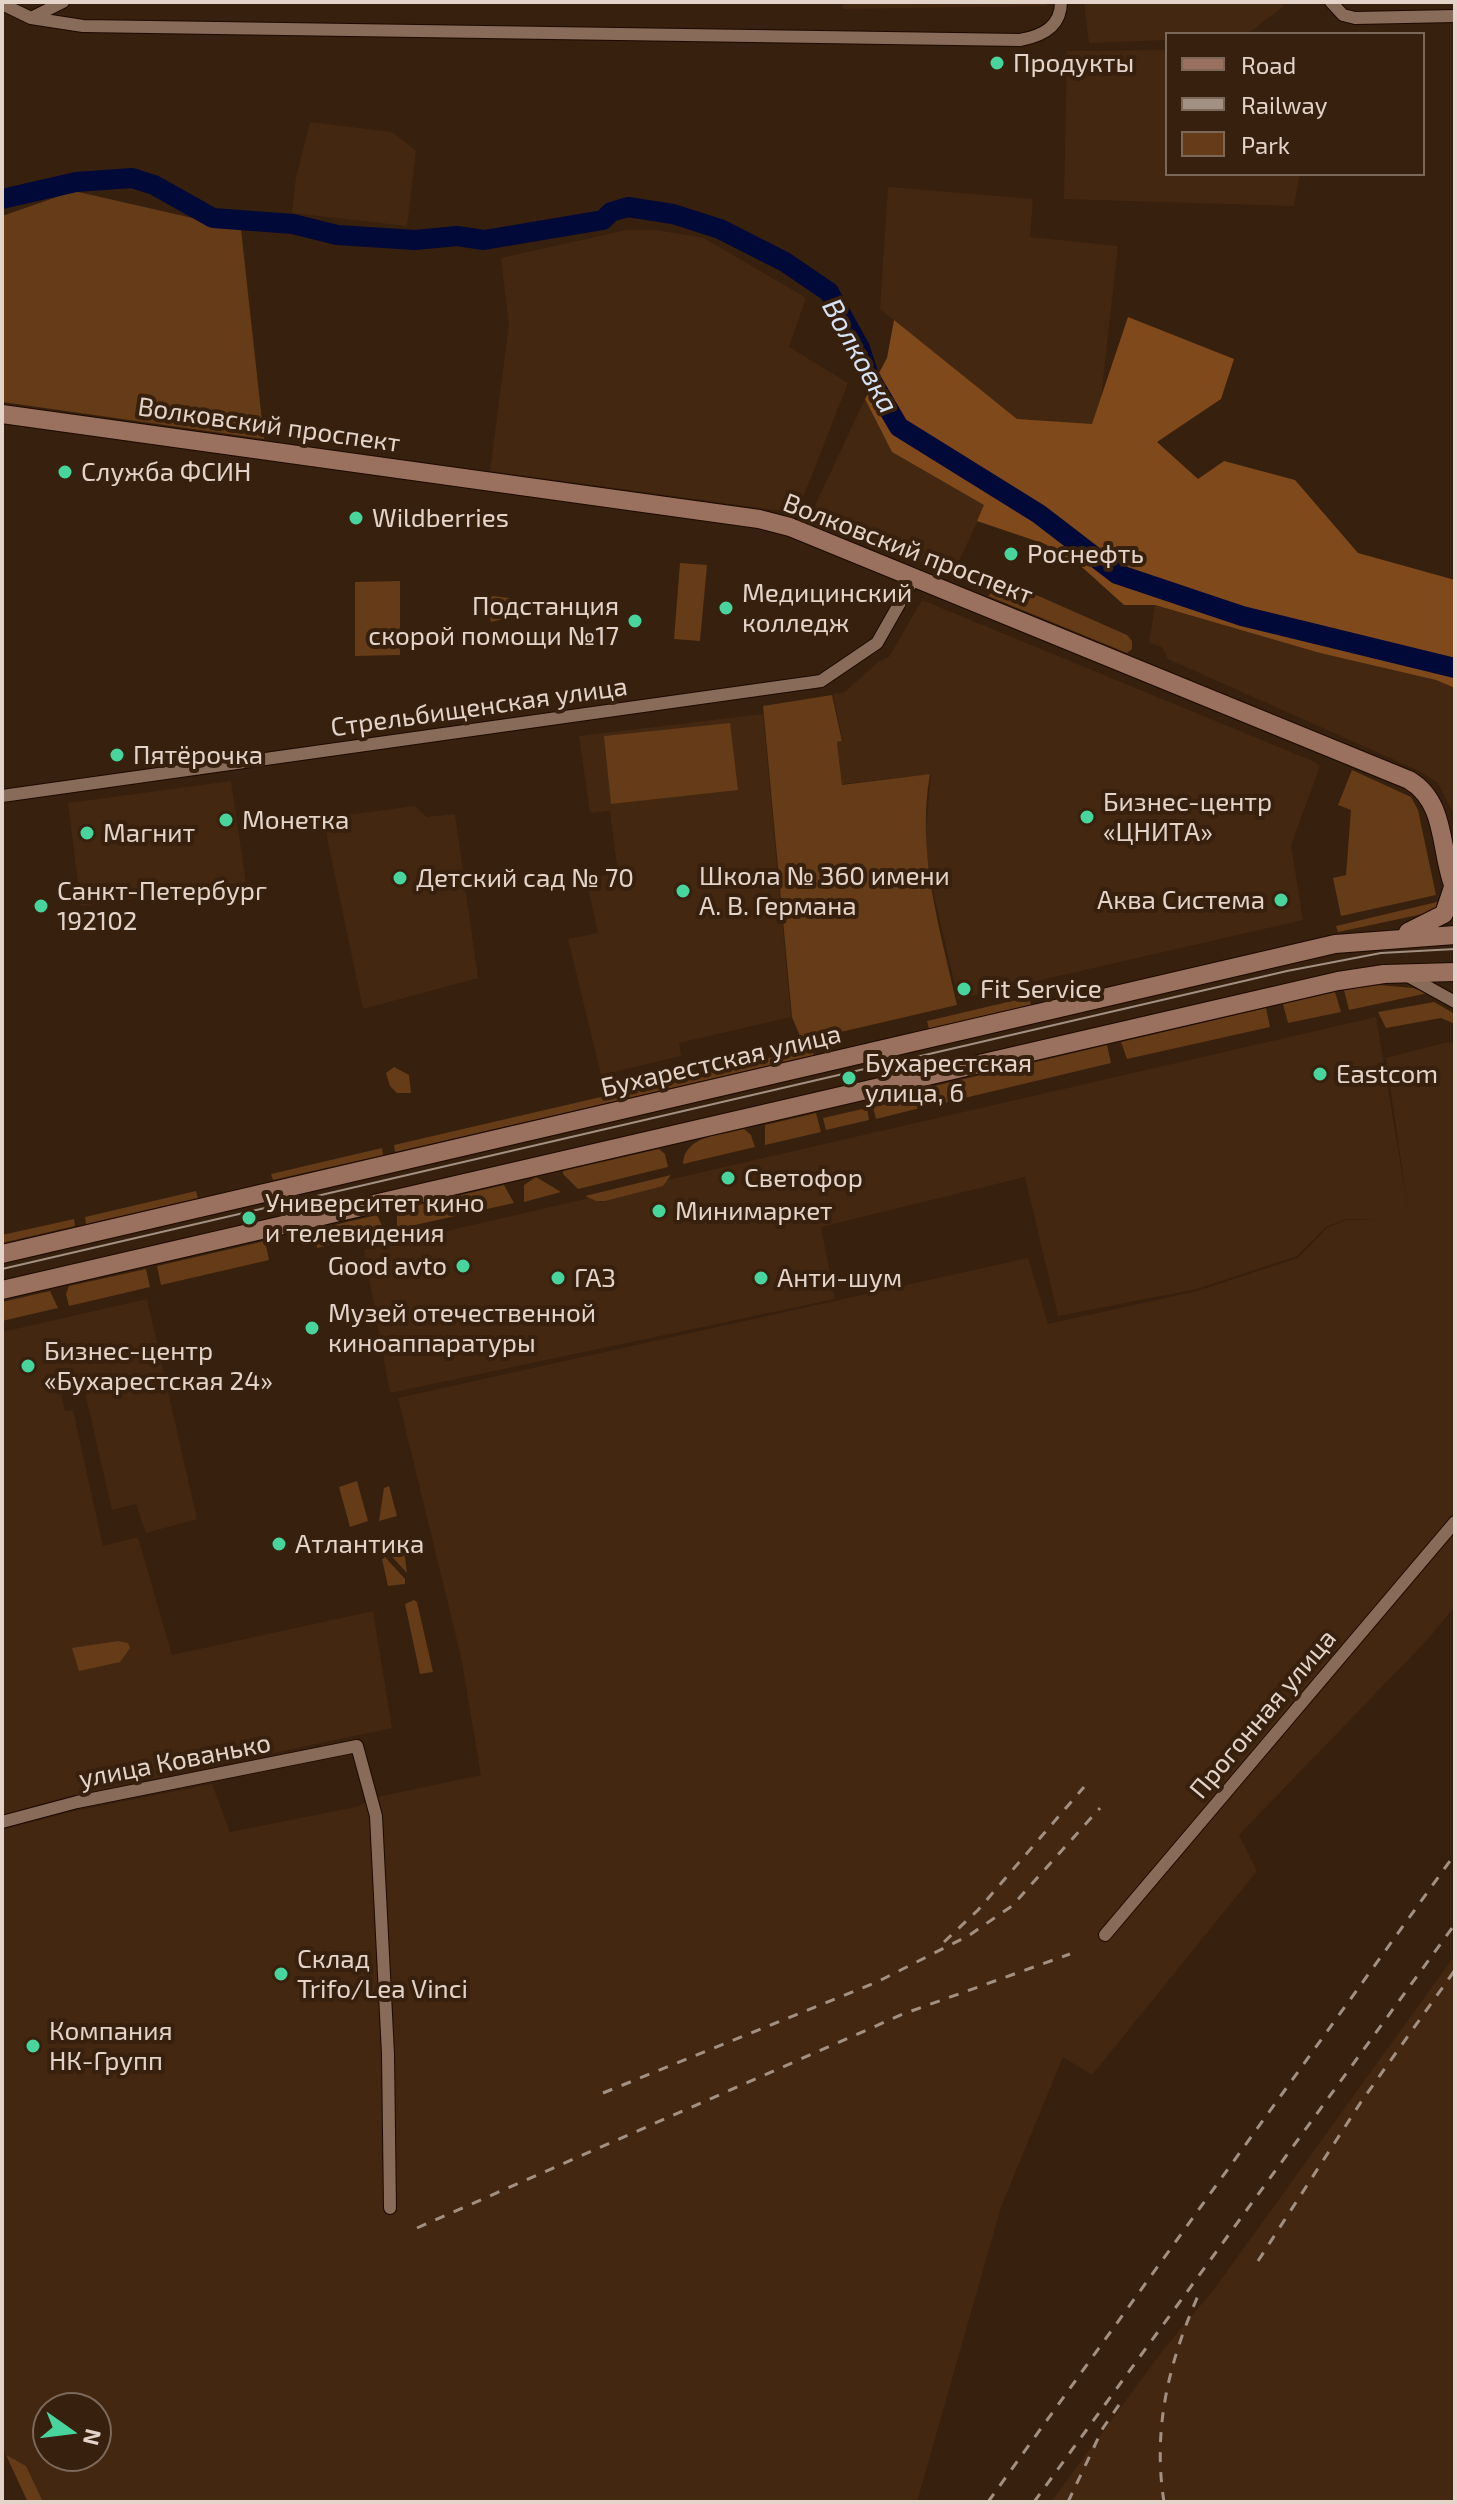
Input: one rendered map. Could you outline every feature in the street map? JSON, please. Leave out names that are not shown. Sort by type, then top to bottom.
[{"type":"main road","name":"Волковский проспект","points":[[2,414],[767,521],[1409,780],[1425,791],[1434,808],[1454,888]]},
{"type":"main road","points":[[1397,937],[1444,914],[1454,888]]},
{"type":"main road","name":"Бухарестская улица","points":[[2,1254],[1335,944],[1455,935]]},
{"type":"main road","points":[[2,1290],[1285,992],[1356,978],[1455,972]]},
{"type":"street","points":[[31,18],[63,2]]},
{"type":"street","points":[[2,4],[31,18],[83,26],[1020,40],[1038,36],[1052,27],[1061,2]]},
{"type":"street","points":[[1331,2],[1343,15],[1355,18],[1455,16]]},
{"type":"street","name":"Стрельбищенская улица","points":[[2,796],[821,681],[877,643],[914,578]]},
{"type":"street","points":[[1405,974],[1455,1002]]},
{"type":"street","name":"Прогонная улица","points":[[1105,1935],[1455,1522]]},
{"type":"street","name":"улица Кованько","points":[[2,1822],[77,1802],[357,1746],[376,1816],[388,2054],[390,2208]]},
{"type":"shaded area","points":[[843,2],[1047,2],[1047,6],[843,9]]},
{"type":"shaded area","points":[[1084,2],[1283,2],[1284,6],[1250,32],[1165,32],[1165,40],[1089,43]]},
{"type":"shaded area","points":[[1165,50],[1165,176],[1300,176],[1294,206],[1064,199],[1067,51]]},
{"type":"shaded area","points":[[310,122],[392,132],[416,151],[407,226],[292,213],[296,177]]},
{"type":"shaded area","points":[[888,187],[1033,199],[1030,237],[1118,246],[1095,451],[1017,419],[880,309]]},
{"type":"shaded area","points":[[626,230],[656,230],[704,238],[806,298],[789,347],[848,383],[797,513],[490,471],[509,324],[501,258]]},
{"type":"shaded area","points":[[1128,317],[1234,359],[1221,399],[1157,442],[1198,479],[1224,461],[1295,480],[1358,553],[1455,580],[1455,688],[1436,680],[1320,653],[1155,605],[1124,605],[1083,568],[1045,544],[977,521],[984,505],[892,452],[865,399],[887,358],[894,320],[1017,419],[1092,424]]},
{"type":"shaded area","points":[[865,399],[892,452],[985,505],[958,563],[945,572],[810,516]]},
{"type":"shaded area","points":[[922,600],[1320,766],[1291,845],[1303,920],[958,999],[925,842],[931,774],[842,784],[837,742],[843,741],[833,694],[845,692],[878,662],[889,657]]},
{"type":"shaded area","points":[[1155,605],[1320,653],[1436,680],[1455,688],[1455,816],[1437,782],[1417,770],[1168,659],[1162,647],[1149,643]]},
{"type":"shaded area","name":"Школа № 360 имени А. В. Германа","points":[[763,714],[791,1017],[679,1043],[681,1056],[601,1075],[568,939],[598,933],[586,879],[618,873],[610,811],[590,813],[579,736]]},
{"type":"shaded area","points":[[231,781],[246,882],[81,906],[68,803]]},
{"type":"shaded area","name":"Детский сад № 70","points":[[415,806],[427,817],[455,814],[478,978],[363,1009],[324,823],[331,817]]},
{"type":"shaded area","points":[[1376,1017],[1408,1209],[1386,1058],[1448,1042],[1455,1045],[1455,1606],[1428,1639],[1239,1835],[1257,1871],[1092,2075],[1063,2057],[1001,2207],[917,2502],[27,2502],[2,2446],[2,1830],[70,1812],[212,1784],[230,1832],[356,1807],[378,1797],[481,1775],[461,1657],[398,1398],[1028,1258],[1048,1324],[1197,1291],[1298,1258],[1327,1228],[1346,1220],[1384,1220],[1346,1219],[1326,1227],[1297,1256],[1197,1289],[1058,1316],[1025,1177],[821,1227],[835,1299],[390,1393],[364,1250]]},
{"type":"shaded area","points":[[147,1299],[197,1519],[146,1533],[136,1504],[112,1510],[83,1384],[60,1389],[65,1411],[73,1410],[103,1546],[138,1537],[172,1655],[373,1611],[392,1728],[66,1797],[2,1815],[2,1332]]},
{"type":"shaded area","points":[[1455,1955],[1455,2502],[1051,2502],[1163,2350],[1215,2288]]},
{"type":"green space","points":[[74,191],[241,229],[264,439],[2,402],[2,216]]},
{"type":"green space","points":[[680,563],[707,565],[700,641],[674,639]]},
{"type":"green space","points":[[400,581],[400,655],[355,656],[355,582]]},
{"type":"green space","points":[[1012,584],[1019,588],[1018,591],[1025,590],[1127,635],[1132,641],[1132,649],[1127,653],[988,596],[999,585]]},
{"type":"green space","points":[[493,596],[517,599],[519,615],[491,622],[485,599]]},
{"type":"green space","points":[[832,695],[842,741],[837,742],[842,785],[930,774],[926,803],[928,862],[937,919],[957,1005],[802,1041],[792,1017],[763,706]]},
{"type":"green space","points":[[730,723],[738,790],[611,804],[604,736]]},
{"type":"green space","points":[[1352,770],[1411,797],[1418,810],[1436,895],[1341,916],[1333,878],[1346,875],[1351,810],[1338,805]]},
{"type":"green space","points":[[1437,902],[1438,908],[1432,912],[1338,932],[1336,926]]},
{"type":"green space","points":[[1379,985],[1413,988],[1428,993],[1349,1010],[1344,990]]},
{"type":"green space","points":[[1335,992],[1341,1012],[1288,1023],[1283,1004]]},
{"type":"green space","points":[[1029,997],[1031,1005],[929,1029],[927,1021]]},
{"type":"green space","points":[[1434,1002],[1455,1014],[1455,1024],[1441,1018],[1386,1028],[1378,1012]]},
{"type":"green space","points":[[1266,1008],[1270,1027],[1127,1059],[1121,1042]]},
{"type":"green space","points":[[1107,1045],[1111,1063],[931,1106],[926,1088]]},
{"type":"green space","points":[[812,1048],[814,1055],[395,1152],[394,1145]]},
{"type":"green space","points":[[394,1067],[409,1075],[411,1093],[397,1093],[390,1086],[386,1073]]},
{"type":"green space","points":[[922,1096],[924,1107],[876,1119],[873,1107]]},
{"type":"green space","points":[[867,1108],[869,1120],[826,1130],[823,1118]]},
{"type":"green space","points":[[816,1113],[821,1132],[765,1145],[765,1125]]},
{"type":"green space","points":[[744,1129],[751,1135],[755,1147],[683,1164],[685,1154],[697,1142]]},
{"type":"green space","points":[[382,1148],[383,1155],[273,1180],[271,1174]]},
{"type":"green space","points":[[659,1149],[665,1154],[668,1167],[578,1189],[563,1174],[563,1171]]},
{"type":"green space","points":[[671,1175],[663,1186],[605,1201],[585,1196]]},
{"type":"green space","points":[[536,1177],[561,1192],[524,1202],[524,1185]]},
{"type":"green space","points":[[504,1185],[514,1203],[397,1229],[397,1216],[405,1208]]},
{"type":"green space","points":[[196,1191],[198,1198],[86,1224],[85,1217]]},
{"type":"green space","points":[[377,1215],[385,1232],[317,1248],[313,1230]]},
{"type":"green space","points":[[74,1219],[75,1226],[2,1243],[2,1235]]},
{"type":"green space","points":[[265,1241],[269,1260],[161,1285],[157,1266]]},
{"type":"green space","points":[[146,1269],[150,1287],[69,1306],[66,1294],[69,1286]]},
{"type":"green space","points":[[50,1291],[58,1308],[2,1321],[2,1302]]},
{"type":"green space","points":[[357,1481],[368,1521],[350,1527],[339,1487]]},
{"type":"green space","points":[[389,1486],[397,1516],[379,1521],[384,1488]]},
{"type":"green space","points":[[403,1542],[407,1573],[384,1548]]},
{"type":"green space","points":[[385,1557],[405,1579],[405,1584],[388,1586],[382,1559]]},
{"type":"green space","points":[[414,1600],[433,1672],[420,1674],[405,1604]]},
{"type":"green space","points":[[118,1641],[128,1643],[130,1648],[120,1662],[79,1671],[72,1648]]},
{"type":"green space","points":[[6,2455],[26,2466],[43,2502],[28,2502]]},
{"type":"waterway","name":"Волковка","points":[[2,199],[76,182],[132,178],[154,185],[213,218],[293,224],[337,235],[415,240],[457,236],[484,240],[603,220],[611,212],[628,207],[673,214],[720,229],[785,262],[829,292],[860,348],[869,376],[899,427],[1039,514],[1117,574],[1242,616],[1455,668]]},
{"type":"tram line","points":[[2,1269],[1287,971],[1381,953],[1455,949]]},
{"type":"railway","points":[[944,1942],[978,1910],[1084,1787]]},
{"type":"railway","points":[[603,2093],[877,1982],[968,1936],[1012,1906],[1100,1808]]},
{"type":"railway","points":[[988,2502],[1455,1854]]},
{"type":"railway","points":[[1034,2502],[1455,1924]]},
{"type":"railway","points":[[417,2228],[903,2014],[1070,1954]]},
{"type":"railway","points":[[1258,2261],[1361,2102],[1455,1970]]},
{"type":"railway","points":[[1164,2502],[1160,2446],[1166,2393],[1180,2341],[1201,2289]]},
{"type":"railway","points":[[1068,2502],[1103,2428],[1123,2399]]},
{"type":"place","name":"Продукты","points":[[997,63]]},
{"type":"place","name":"Служба ФСИН","points":[[65,472]]},
{"type":"place","name":"Wildberries","points":[[356,518]]},
{"type":"place","name":"Роснефть","points":[[1011,554]]},
{"type":"place","name":"Медицинский колледж","points":[[726,608]]},
{"type":"place","name":"Подстанция скорой помощи №17","points":[[635,621]]},
{"type":"place","name":"Пятёрочка","points":[[117,755]]},
{"type":"place","name":"Бизнес-центр «ЦНИТА»","points":[[1087,817]]},
{"type":"place","name":"Монетка","points":[[226,820]]},
{"type":"place","name":"Магнит","points":[[87,833]]},
{"type":"place","name":"Детский сад № 70","points":[[400,878]]},
{"type":"place","name":"Школа № 360 имени А. В. Германа","points":[[683,891]]},
{"type":"place","name":"Аква Система","points":[[1281,900]]},
{"type":"place","name":"Санкт-Петербург 192102","points":[[41,906]]},
{"type":"place","name":"Fit Service","points":[[964,989]]},
{"type":"place","name":"Eastcom","points":[[1320,1074]]},
{"type":"place","name":"Бухарестская улица, 6","points":[[849,1078]]},
{"type":"place","name":"Светофор","points":[[728,1178]]},
{"type":"place","name":"Минимаркет","points":[[659,1211]]},
{"type":"place","name":"Университет кино и телевидения","points":[[249,1218]]},
{"type":"place","name":"Good avto","points":[[463,1266]]},
{"type":"place","name":"ГАЗ","points":[[558,1278]]},
{"type":"place","name":"Анти-шум","points":[[761,1278]]},
{"type":"place","name":"Музей отечественной киноаппаратуры","points":[[312,1328]]},
{"type":"place","name":"Бизнес-центр «Бухарестская 24»","points":[[28,1366]]},
{"type":"place","name":"Атлантика","points":[[279,1544]]},
{"type":"place","name":"Склад Trifo/Lea Vinci","points":[[281,1974]]},
{"type":"place","name":"Компания НК-Групп","points":[[33,2046]]}]
